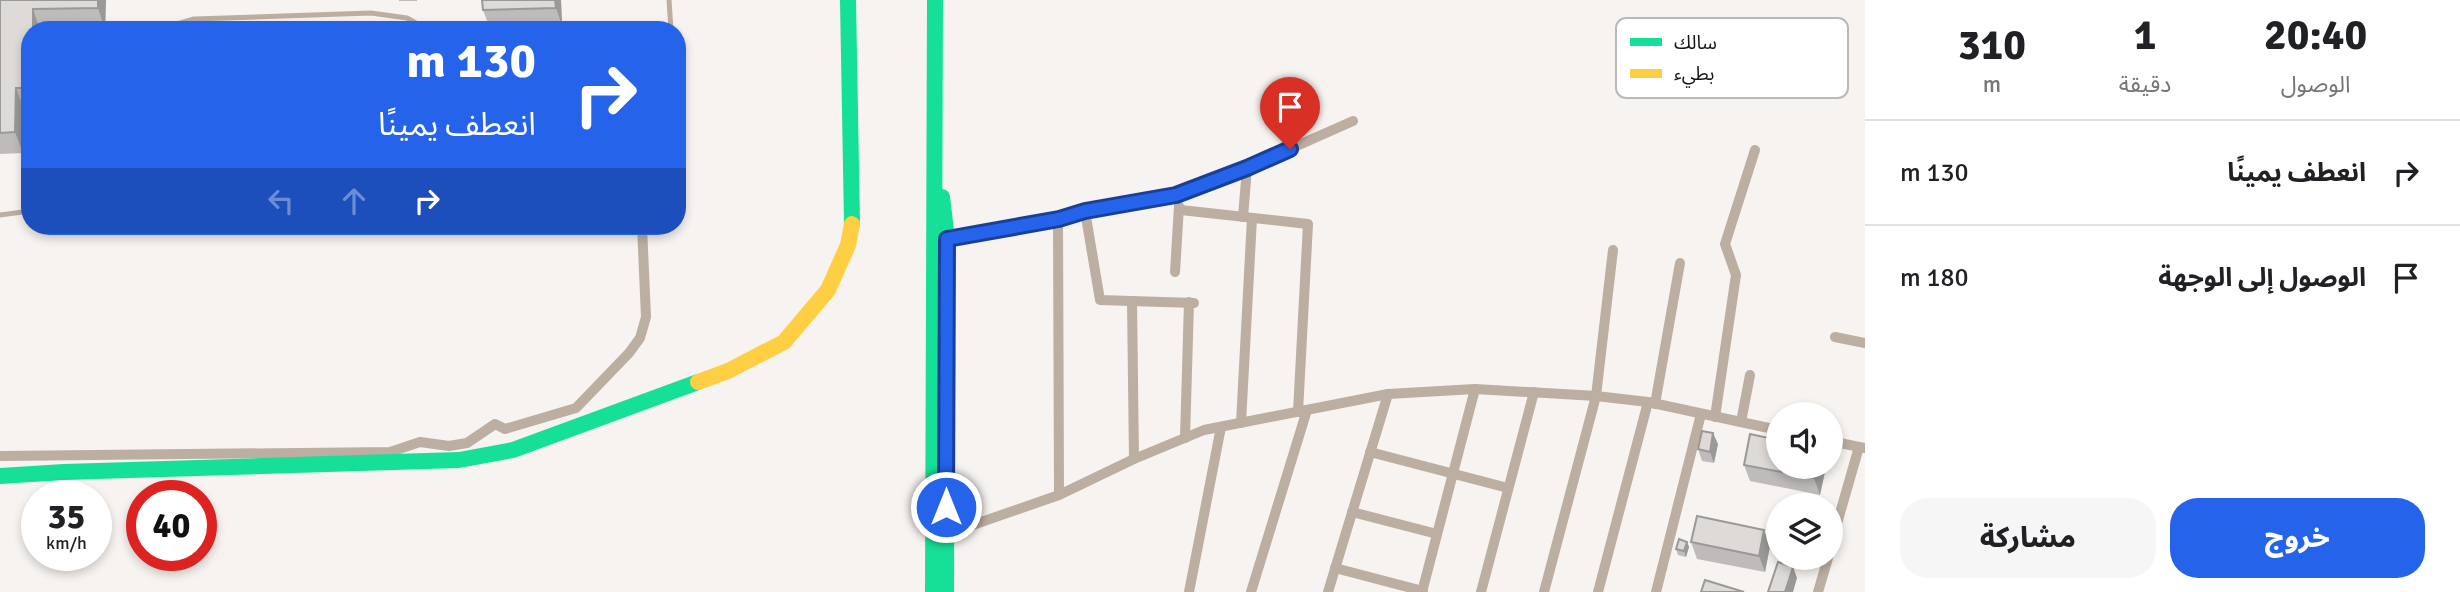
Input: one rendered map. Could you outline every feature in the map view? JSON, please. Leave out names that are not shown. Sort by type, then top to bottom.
[{"type":"street","points":[[0,476],[459,460],[513,450],[728,371],[784,342],[828,290],[848,245],[853,221],[848,0]]},
{"type":"street","points":[[933,592],[939,536],[939,240],[935,0]]},
{"type":"street","points":[[939,240],[1176,195],[1247,168],[1353,121]]},
{"type":"street","points":[[1715,417],[1736,275],[1725,244],[1755,150]]},
{"type":"street","points":[[1241,423],[1248,217],[1247,168]]},
{"type":"street","points":[[1175,272],[1181,210],[1176,195]]},
{"type":"street","points":[[1181,210],[1308,224],[1303,411],[1251,592]]},
{"type":"street","points":[[1085,211],[1100,300],[1192,302],[1185,438]]},
{"type":"street","points":[[1059,219],[1059,495]]},
{"type":"street","points":[[0,456],[390,452],[420,442],[449,446],[467,443],[495,424],[505,429],[576,408],[640,338],[646,317],[642,235]]},
{"type":"street","points":[[1545,592],[1596,396],[1613,250]]},
{"type":"street","points":[[1598,592],[1652,403],[1680,263]]},
{"type":"street","points":[[1132,301],[1134,459]]},
{"type":"street","points":[[1835,337],[1865,343]]},
{"type":"street","points":[[1741,422],[1750,375]]},
{"type":"street","points":[[939,536],[1059,495],[1134,459],[1204,430],[1388,394],[1475,389],[1596,396],[1652,403],[1766,427]]},
{"type":"street","points":[[1335,568],[1422,592],[1475,389]]},
{"type":"street","points":[[1481,592],[1534,392]]},
{"type":"street","points":[[1328,592],[1388,394]]},
{"type":"street","points":[[1657,592],[1701,414]]},
{"type":"street","points":[[1189,592],[1221,427]]},
{"type":"street","points":[[1843,444],[1862,448],[1843,507]]},
{"type":"street","points":[[1370,452],[1508,488]]},
{"type":"street","points":[[1352,512],[1437,534]]},
{"type":"street","points":[[939,536],[946,592]]},
{"type":"street","points":[[1818,592],[1824,570]]},
{"type":"lane","points":[[669,0],[670,21]]},
{"type":"lane","points":[[187,21],[371,13],[412,21]]},
{"type":"lane","points":[[0,215],[21,212]]},
{"type":"building","points":[[0,0],[98,0],[98,8],[33,9],[33,21],[21,21],[21,88],[16,88],[15,132],[0,133]]},
{"type":"building","points":[[482,0],[555,0],[556,8],[483,10]]},
{"type":"building","points":[[1702,431],[1713,433],[1710,452],[1698,449]]},
{"type":"building","points":[[1750,434],[1766,437],[1766,469],[1744,465]]},
{"type":"building","points":[[1697,516],[1764,530],[1759,556],[1691,542]]},
{"type":"building","points":[[1679,539],[1687,542],[1684,551],[1676,549]]},
{"type":"building","points":[[1775,570],[1792,570],[1785,592],[1768,592]]},
{"type":"building","points":[[1705,580],[1744,592],[1701,592]]},
{"type":"traffic: fast","points":[[848,0],[852,224]]},
{"type":"traffic: fast","points":[[933,592],[935,0]]},
{"type":"traffic: fast","points":[[942,197],[947,239],[946,592]]},
{"type":"traffic: fast","points":[[0,476],[459,460],[513,450],[698,382]]},
{"type":"traffic: slow","points":[[698,382],[728,371],[784,342],[828,290],[848,245],[852,224]]},
{"type":"route","points":[[946,507],[947,239],[1176,195],[1290,149]]}]
